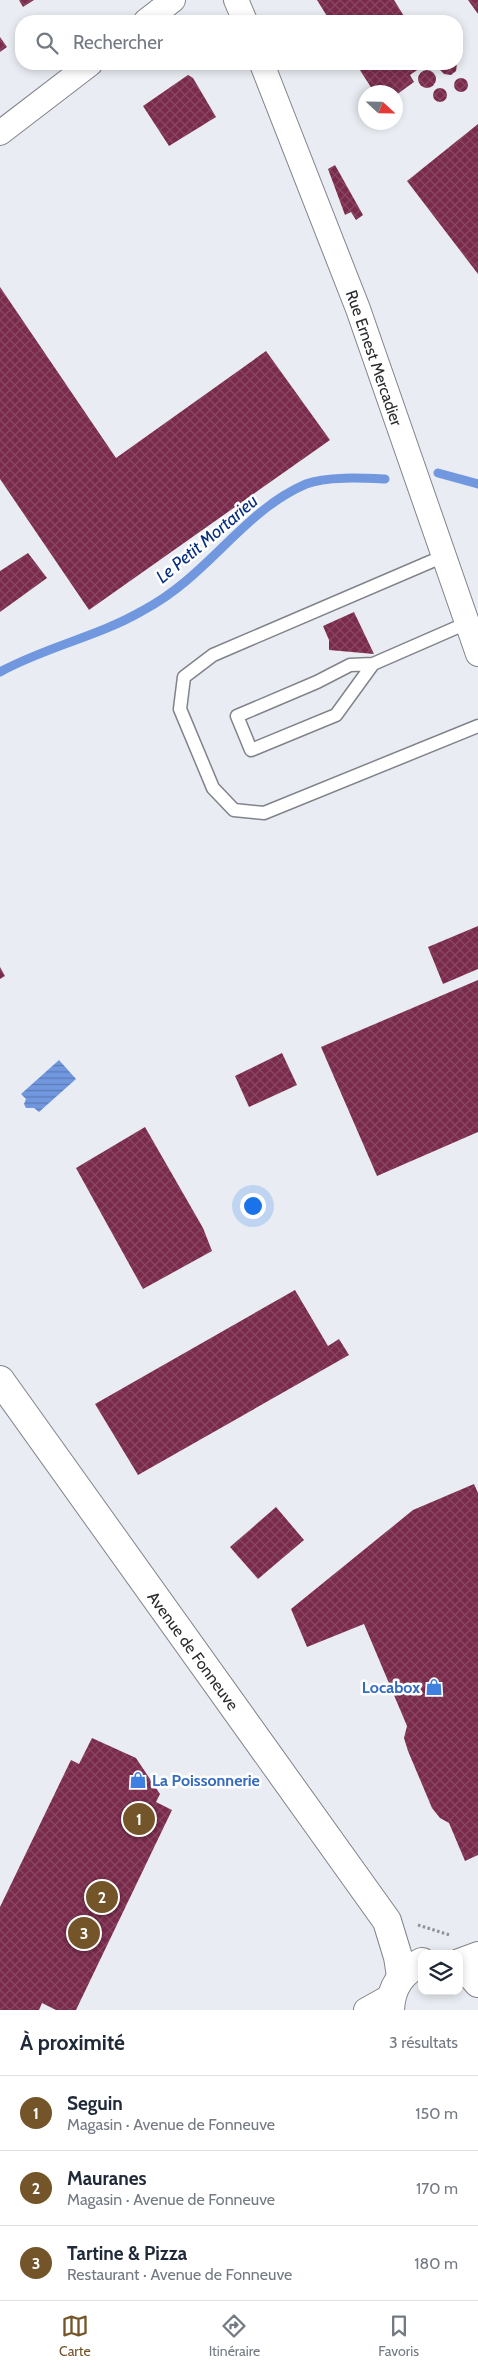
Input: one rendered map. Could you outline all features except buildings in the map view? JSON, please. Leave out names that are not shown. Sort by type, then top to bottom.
[{"type":"street","points":[[154,15],[173,0]]},
{"type":"street","points":[[236,0],[242,15]]},
{"type":"street","points":[[0,133],[82,70]]},
{"type":"street","name":"Rue Ernest Mercadier","points":[[264,70],[358,309],[478,654]]},
{"type":"street","name":"Avenue de Fonneuve","points":[[0,1380],[399,1922],[402,1930],[423,1950]]},
{"type":"street","name":"Avenue de Fonneuve","points":[[399,1922],[398,1957],[401,1986]]},
{"type":"street","points":[[463,1960],[478,1954]]},
{"type":"street","points":[[463,1967],[478,1983]]},
{"type":"street","points":[[366,2010],[401,1986]]},
{"type":"lane","points":[[444,556],[212,655],[184,677],[180,709],[212,788],[234,810],[264,813],[478,726]]},
{"type":"lane","points":[[373,664],[336,715],[251,750],[237,716],[316,682],[350,665],[373,664],[467,623]]},
{"type":"path","points":[[399,1922],[453,1935]]},
{"type":"water","points":[[59,1060],[76,1079],[39,1112],[34,1108],[26,1108],[24,1104],[26,1099],[21,1094]]},
{"type":"waterway","name":"Le Petit Mortarieu","points":[[438,473],[478,484]]},
{"type":"waterway","name":"Le Petit Mortarieu","points":[[0,672],[17,663],[107,628],[153,604],[186,581],[257,515],[288,493],[314,481],[356,478],[385,479]]},
{"type":"place","name":"Locabox","points":[[434,1687]]},
{"type":"place","name":"La Poissonnerie","points":[[138,1780]]},
{"type":"place","name":"Seguin","points":[[139,1819]]},
{"type":"place","name":"Mauranes","points":[[102,1897]]},
{"type":"place","name":"Tartine & Pizza","points":[[84,1933]]}]
